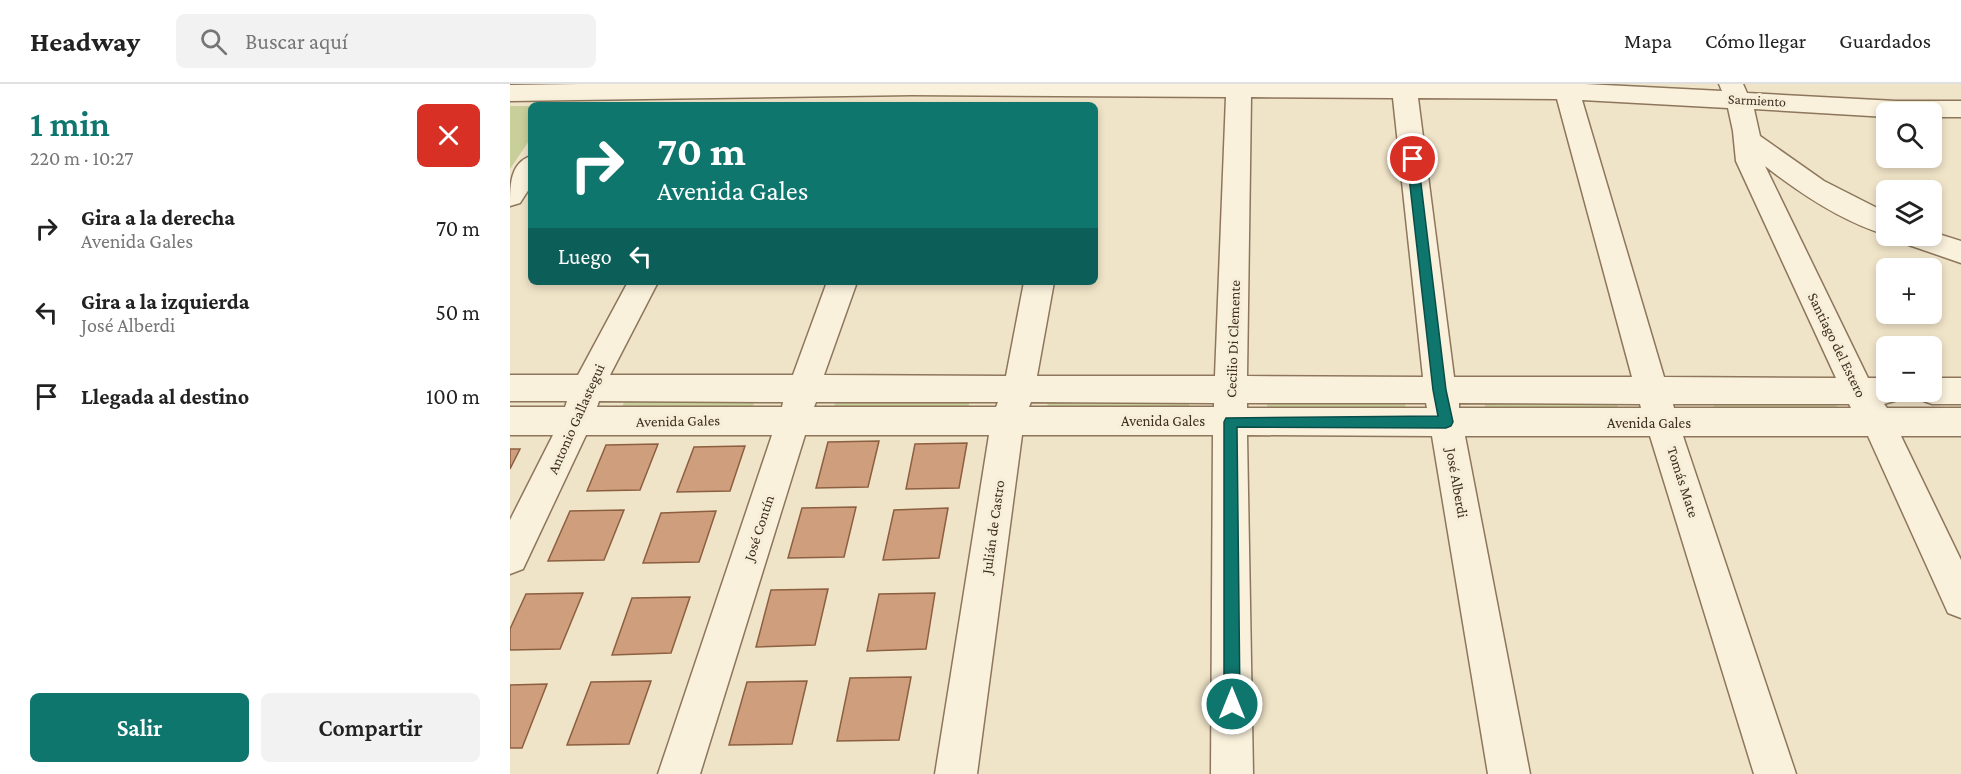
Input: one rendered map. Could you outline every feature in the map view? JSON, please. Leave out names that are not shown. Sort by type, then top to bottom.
[{"type":"street","points":[[1881,84],[1892,102]]},
{"type":"street","name":"Sarmiento","points":[[510,93],[1073,93],[1239,86],[1566,88],[1735,91],[1876,107]]},
{"type":"street","name":"Cecilio Di Clemente","points":[[1232,774],[1232,406],[1239,86]]},
{"type":"street","name":"José Alberdi","points":[[1404,87],[1443,406],[1509,774]]},
{"type":"street","name":"Tomás Mate","points":[[1566,88],[1652,390],[1775,774]]},
{"type":"street","name":"Santiago del Estero","points":[[1735,91],[1748,140],[1749,161],[1874,402],[1961,600]]},
{"type":"street","points":[[1942,104],[1961,100]]},
{"type":"street","name":"Sarmiento","points":[[1942,109],[1961,109]]},
{"type":"street","points":[[1748,140],[1798,179],[1835,201],[1876,220]]},
{"type":"street","points":[[510,196],[528,169]]},
{"type":"street","points":[[1938,246],[1961,252]]},
{"type":"street","name":"Antonio Gallastegui","points":[[510,556],[576,422],[587,388],[641,285]]},
{"type":"street","name":"José Contín","points":[[679,774],[799,404],[841,285]]},
{"type":"street","name":"Julián de Castro","points":[[956,774],[1014,405],[1038,285]]},
{"type":"street","name":"Avenida Gales","points":[[510,388],[587,388],[799,404],[1232,406],[1443,406],[1652,390],[1874,402],[1961,423]]},
{"type":"street","points":[[1942,391],[1961,391]]},
{"type":"street","name":"Avenida Gales","points":[[1443,406],[1664,424],[1874,402]]},
{"type":"street","name":"Avenida Gales","points":[[510,421],[576,422],[799,404]]},
{"type":"green space","points":[[510,106],[528,106],[528,142],[510,169]]},
{"type":"green space","points":[[625,400],[755,400],[752,409],[621,409]]},
{"type":"green space","points":[[836,400],[970,400],[968,409],[833,409]]},
{"type":"green space","points":[[1048,400],[1189,401],[1189,411],[1047,409]]},
{"type":"green space","points":[[1712,401],[1835,402],[1839,411],[1716,411]]},
{"type":"green space","points":[[1484,402],[1617,404],[1620,413],[1486,411]]},
{"type":"green space","points":[[1267,403],[1405,403],[1406,412],[1267,412]]},
{"type":"building","points":[[879,441],[868,487],[816,488],[828,442]]},
{"type":"building","points":[[967,443],[959,488],[906,489],[915,444]]},
{"type":"building","points":[[658,444],[640,490],[587,491],[606,445]]},
{"type":"building","points":[[745,446],[730,491],[677,492],[694,447]]},
{"type":"building","points":[[510,449],[520,449],[510,469]]},
{"type":"building","points":[[856,507],[844,557],[788,558],[802,508]]},
{"type":"building","points":[[948,508],[939,558],[883,560],[894,510]]},
{"type":"building","points":[[624,510],[604,560],[548,561],[570,511]]},
{"type":"building","points":[[716,511],[699,562],[643,563],[661,513]]},
{"type":"building","points":[[828,589],[815,645],[756,647],[771,590]]},
{"type":"building","points":[[583,593],[560,649],[510,650],[510,629],[526,594]]},
{"type":"building","points":[[935,593],[926,649],[867,651],[879,594]]},
{"type":"building","points":[[690,597],[671,653],[612,655],[632,598]]},
{"type":"building","points":[[911,677],[899,740],[837,741],[850,678]]},
{"type":"building","points":[[651,681],[629,744],[567,745],[591,682]]},
{"type":"building","points":[[807,681],[792,744],[729,745],[747,682]]},
{"type":"building","points":[[547,684],[522,748],[510,748],[510,685]]},
{"type":"route","points":[[1232,704],[1230,422],[1446,422],[1440,390],[1413,159]]}]
